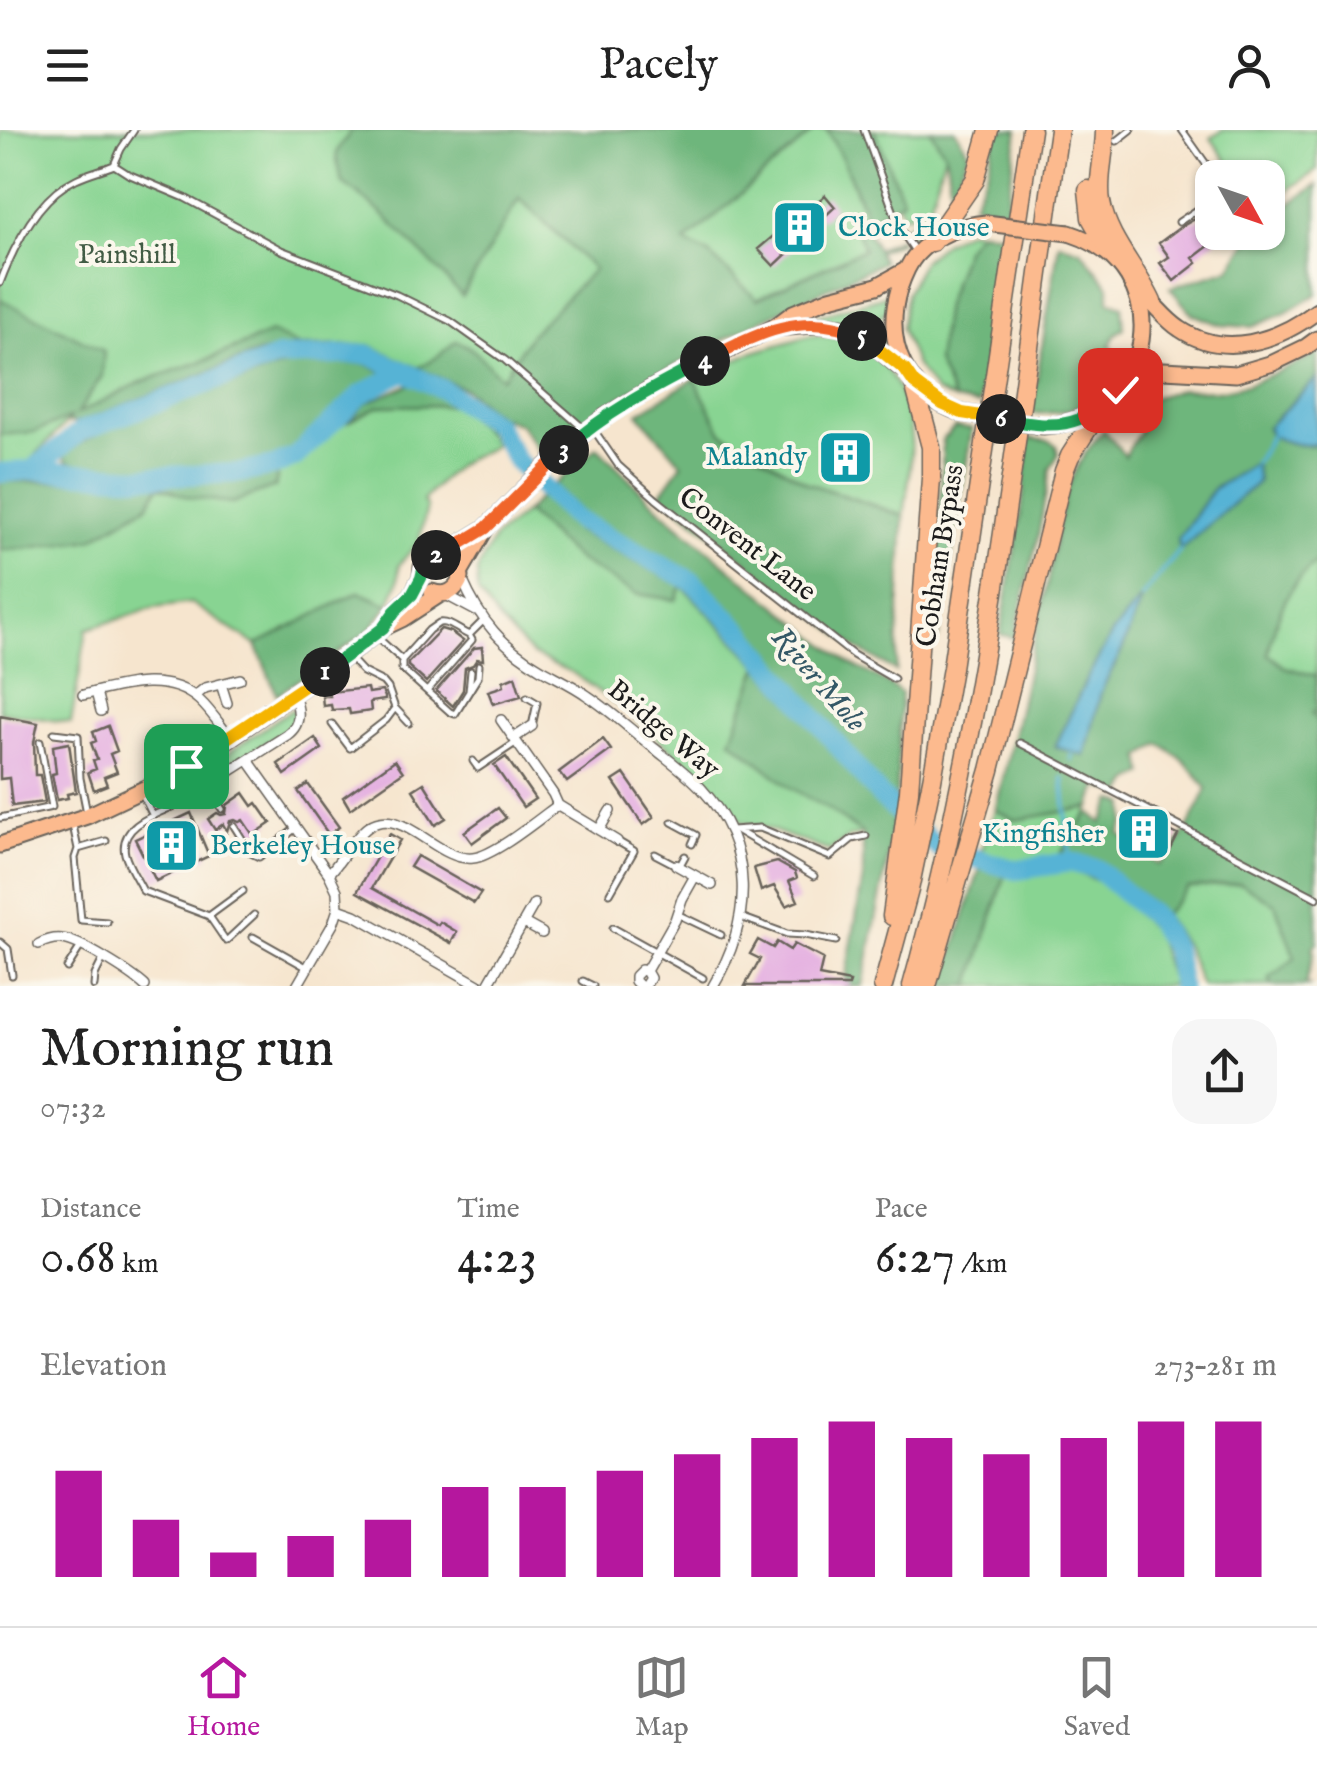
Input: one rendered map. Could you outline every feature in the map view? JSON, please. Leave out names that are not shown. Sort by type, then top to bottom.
[{"type":"highway","points":[[925,248],[976,180],[989,130]]},
{"type":"highway","name":"Cobham Bypass","points":[[883,986],[902,889],[932,780],[984,460],[1031,130]]},
{"type":"highway","name":"Cobham Bypass","points":[[912,986],[941,906],[1008,500],[1059,130]]},
{"type":"highway","points":[[1097,130],[1088,188],[1091,218],[1114,260]]},
{"type":"highway","points":[[1111,136],[1099,188],[1101,206],[1109,228],[1152,302]]},
{"type":"highway","points":[[902,889],[931,464],[926,421],[910,377]]},
{"type":"highway","points":[[927,986],[941,906],[979,806],[1064,470],[1104,405]]},
{"type":"main road","points":[[379,631],[412,595],[428,558],[443,554],[486,528],[588,429],[650,389],[773,328],[793,313],[877,286],[906,270],[925,248],[966,226],[1012,224],[1069,234],[1095,244],[1172,324],[1194,338],[1250,344],[1288,331],[1317,312]]},
{"type":"main road","points":[[906,270],[893,322],[897,348],[910,377]]},
{"type":"main road","points":[[773,328],[816,323],[843,328],[868,340],[935,400],[962,413],[1043,426],[1070,423],[1104,405],[1120,390],[1133,368],[1142,334],[1133,284]]},
{"type":"main road","points":[[1120,390],[1164,370],[1236,374],[1274,363],[1317,338]]},
{"type":"main road","points":[[0,844],[141,791],[230,738],[379,631],[454,590],[486,528]]},
{"type":"main road","points":[[443,554],[457,562],[461,574]]},
{"type":"main road","points":[[421,578],[425,587],[441,595]]},
{"type":"street","name":"Bridge Way","points":[[461,574],[476,611],[518,654],[592,698],[689,777],[733,830],[741,870],[741,917],[732,949],[713,986]]},
{"type":"street","name":"Bridge Way","points":[[441,595],[476,611]]},
{"type":"street","points":[[195,696],[204,688],[240,679]]},
{"type":"street","points":[[82,695],[136,683],[176,688],[195,696],[230,738]]},
{"type":"street","points":[[221,684],[226,704]]},
{"type":"street","points":[[96,692],[101,712]]},
{"type":"street","points":[[186,766],[196,780],[210,784],[248,760],[295,728],[298,708],[293,694]]},
{"type":"street","points":[[501,720],[558,806],[617,840]]},
{"type":"street","points":[[515,740],[532,726]]},
{"type":"street","points":[[248,760],[337,891],[338,909],[333,924],[298,986]]},
{"type":"street","points":[[328,874],[363,831],[375,823],[394,822],[456,856],[478,858],[558,806]]},
{"type":"street","points":[[599,830],[610,811]]},
{"type":"street","points":[[678,866],[712,885]]},
{"type":"street","points":[[640,986],[650,978],[646,971],[695,876]]},
{"type":"street","points":[[488,986],[534,904]]},
{"type":"street","points":[[338,909],[480,986]]},
{"type":"street","points":[[524,923],[542,934]]},
{"type":"street","points":[[39,944],[62,938],[103,958],[145,986]]},
{"type":"lane","points":[[0,283],[22,236],[49,200],[74,180],[114,165],[134,130]]},
{"type":"lane","points":[[864,130],[900,229],[925,248]]},
{"type":"lane","points":[[1111,136],[1131,130]]},
{"type":"lane","points":[[1182,130],[1203,160]]},
{"type":"lane","name":"Convent Lane","points":[[114,165],[281,250],[450,320],[588,429],[618,465],[656,499],[853,655],[894,679]]},
{"type":"lane","points":[[1180,222],[1195,212]]},
{"type":"lane","points":[[427,691],[484,620]]},
{"type":"lane","points":[[402,660],[445,622],[470,637],[478,647]]},
{"type":"lane","points":[[379,631],[402,660],[402,669],[455,714],[478,676],[479,665]]},
{"type":"lane","points":[[470,637],[470,653]]},
{"type":"lane","points":[[348,656],[364,672],[383,682],[395,708],[408,723]]},
{"type":"lane","points":[[468,694],[472,671]]},
{"type":"lane","points":[[528,697],[538,702],[532,726]]},
{"type":"lane","points":[[332,724],[350,748],[395,708]]},
{"type":"lane","points":[[54,733],[78,736],[80,778],[63,818]]},
{"type":"lane","points":[[473,761],[478,768],[515,740]]},
{"type":"lane","points":[[40,742],[63,818],[78,849],[75,858],[81,920],[108,922]]},
{"type":"lane","points":[[1020,743],[1317,898]]},
{"type":"lane","points":[[206,784],[222,809]]},
{"type":"lane","points":[[141,791],[153,816]]},
{"type":"lane","points":[[180,803],[131,830],[125,844],[143,891],[208,916],[226,940],[254,915]]},
{"type":"lane","points":[[0,818],[63,818]]},
{"type":"lane","points":[[672,822],[696,835],[692,844]]},
{"type":"lane","points":[[234,826],[251,854],[259,856],[296,828]]},
{"type":"lane","points":[[733,830],[760,828],[830,857],[852,839],[866,836]]},
{"type":"lane","points":[[733,830],[814,876]]},
{"type":"lane","points":[[610,893],[634,851],[617,840]]},
{"type":"lane","points":[[78,849],[106,841]]},
{"type":"lane","points":[[655,854],[678,866],[685,856]]},
{"type":"lane","points":[[208,916],[243,890]]},
{"type":"lane","points":[[677,914],[720,935]]},
{"type":"lane","points":[[741,917],[787,934],[836,941]]},
{"type":"lane","points":[[613,928],[703,978]]},
{"type":"lane","points":[[253,937],[308,968]]},
{"type":"lane","points":[[0,942],[8,949],[12,975]]},
{"type":"lane","points":[[68,968],[81,946]]},
{"type":"lane","points":[[94,986],[103,958]]},
{"type":"lane","points":[[583,980],[593,986]]},
{"type":"green space","name":"Painshill","points":[[0,130],[376,130],[470,280],[519,198],[595,270],[530,335],[487,406],[465,389],[369,345],[299,346],[271,333],[66,423],[26,465],[0,467]]},
{"type":"green space","points":[[351,130],[815,130],[685,242],[709,254],[757,299],[864,249],[854,224],[865,213],[827,130],[874,130],[903,200],[863,223],[877,249],[899,238],[900,241],[878,252],[883,262],[660,374],[541,455],[521,425],[497,415],[465,389],[418,368],[456,341],[476,353],[502,378],[530,335],[594,269],[519,198],[462,296],[390,222],[342,182],[337,154]]},
{"type":"green space","points":[[815,130],[827,130],[843,160],[865,214],[854,224],[865,249],[757,299],[685,242]]},
{"type":"green space","points":[[874,130],[930,130],[945,153],[927,217],[929,225],[911,236],[903,227],[925,216],[919,207],[905,216],[898,203],[903,200]]},
{"type":"green space","points":[[930,130],[955,130],[969,152],[951,192],[945,153]]},
{"type":"green space","points":[[996,130],[1018,130],[1006,211],[973,203],[988,169]]},
{"type":"green space","points":[[1223,130],[1317,130],[1317,170],[1285,192],[1285,160],[1226,160],[1211,138]]},
{"type":"green space","points":[[1317,185],[1317,294],[1252,327],[1220,325],[1192,314],[1170,288],[1230,269],[1242,250],[1285,250],[1285,207]]},
{"type":"green space","points":[[968,230],[982,231],[965,249],[945,305],[937,362],[954,400],[936,392],[916,366],[901,328],[907,292],[923,260]]},
{"type":"green space","points":[[982,231],[1002,234],[979,405],[954,400],[937,362],[945,305],[965,249]]},
{"type":"green space","points":[[1059,243],[1081,250],[1109,286],[1109,301],[1122,306],[1124,328],[1110,345],[1122,361],[1102,390],[1083,404],[1058,412],[1031,413]]},
{"type":"green space","points":[[894,292],[890,307],[880,317],[881,333],[889,341],[891,353],[814,318],[874,300]]},
{"type":"green space","points":[[0,299],[104,351],[102,376],[77,414],[141,382],[271,333],[299,346],[258,353],[80,422],[66,423],[71,417],[35,432],[0,435]]},
{"type":"green space","points":[[812,335],[846,340],[865,348],[891,375],[907,412],[911,437],[904,516],[808,483],[722,432],[694,379],[750,353]]},
{"type":"green space","points":[[1317,352],[1317,378],[1267,427],[1309,446],[1317,444],[1317,562],[1298,580],[1284,603],[1268,654],[1285,667],[1317,676],[1317,710],[1312,713],[1317,720],[1317,941],[1306,984],[1311,986],[1273,986],[1269,979],[1295,958],[1275,904],[1240,883],[1188,888],[1164,915],[1103,869],[1060,855],[1089,812],[1102,823],[1113,800],[1126,804],[1120,834],[1159,865],[1167,857],[1207,789],[1186,763],[1167,748],[1159,744],[1141,757],[1144,774],[1130,782],[1123,794],[1098,786],[1091,807],[1016,820],[995,810],[1062,506],[1089,448],[1104,430],[1125,456],[1144,424],[1152,398],[1182,389],[1218,391],[1247,385]]},
{"type":"green space","points":[[364,363],[384,373],[345,399],[297,447],[270,459],[213,468],[145,471],[86,466],[66,461],[64,455],[121,422],[287,365]]},
{"type":"green space","points":[[694,379],[722,432],[808,483],[904,516],[896,671],[859,650],[659,496],[682,464],[638,413]]},
{"type":"green space","points":[[413,383],[455,405],[379,406],[348,422],[366,403]]},
{"type":"green space","points":[[455,405],[487,433],[494,445],[459,464],[423,501],[427,508],[419,541],[399,565],[398,582],[389,605],[359,592],[256,645],[191,603],[154,608],[87,629],[71,723],[0,712],[0,550],[91,539],[148,505],[159,486],[188,496],[275,487],[278,473],[290,468],[331,430],[379,406]]},
{"type":"green space","points":[[955,427],[972,429],[938,639],[943,439]]},
{"type":"green space","points":[[1029,438],[1056,445],[1058,455],[1050,469],[1014,638],[1000,634],[1022,507]]},
{"type":"green space","points":[[597,447],[664,513],[744,580],[848,662],[901,693],[896,800],[734,612],[692,573],[581,513],[554,485]]},
{"type":"green space","points":[[278,473],[275,487],[232,503],[188,497],[159,486],[148,505],[91,539],[0,550],[0,481],[206,482]]},
{"type":"green space","points":[[542,495],[575,530],[682,586],[676,600],[636,594],[578,560],[526,512]]},
{"type":"green space","points":[[1317,507],[1317,774],[1169,641]]},
{"type":"green space","points":[[526,512],[578,560],[675,600],[682,586],[759,666],[732,741],[863,834],[850,837],[829,851],[741,822],[699,774],[631,715],[573,673],[533,655],[478,593],[477,571],[494,538]]},
{"type":"green space","points":[[359,592],[389,605],[369,631],[277,695],[256,645]]},
{"type":"green space","points":[[759,666],[893,818],[863,986],[844,986],[863,878],[863,834],[788,786],[731,740]]},
{"type":"green space","points":[[292,709],[295,713],[289,729],[210,779],[202,779],[199,773]]},
{"type":"green space","points":[[1091,807],[1060,855],[1017,864],[981,852],[995,810],[1016,820]]},
{"type":"green space","points":[[981,865],[1006,873],[975,972],[970,986],[942,986]]},
{"type":"green space","points":[[1071,870],[1103,883],[1155,931],[1172,982],[1169,986],[970,986],[1006,873]]},
{"type":"green space","points":[[1240,883],[1275,904],[1296,959],[1270,979],[1273,986],[1201,986],[1185,945],[1164,915],[1188,888]]},
{"type":"water","points":[[1317,378],[1317,444],[1300,445],[1271,436],[1267,427]]},
{"type":"water","points":[[1255,463],[1258,482],[1180,550],[1178,539],[1213,489]]},
{"type":"water","points":[[1142,597],[1101,692],[1085,756],[1055,747],[1113,632]]},
{"type":"building","points":[[825,195],[835,207],[789,245],[792,249],[774,266],[758,249],[778,232],[781,236]]},
{"type":"building","points":[[1195,219],[1195,250],[1203,250],[1193,258],[1197,263],[1174,281],[1160,263],[1169,257],[1159,243]]},
{"type":"building","name":"Malandy","points":[[845,439],[862,453],[859,457],[865,461],[854,475],[831,457]]},
{"type":"building","points":[[441,629],[463,641],[426,682],[408,663]]},
{"type":"building","points":[[482,647],[483,660],[477,659],[465,668],[463,690],[453,706],[436,691],[474,648]]},
{"type":"building","points":[[515,676],[521,696],[493,704],[488,691],[504,686],[503,681]]},
{"type":"building","points":[[367,688],[368,693],[382,691],[385,697],[370,702],[371,711],[350,714],[349,709],[323,706],[322,696],[330,696],[329,692]]},
{"type":"building","points":[[0,716],[38,723],[35,775],[40,775],[45,802],[12,806],[9,778],[0,779]]},
{"type":"building","points":[[108,726],[117,751],[110,754],[117,772],[104,777],[107,785],[94,790],[88,772],[96,769],[93,732]]},
{"type":"building","points":[[315,738],[322,749],[285,775],[278,764]]},
{"type":"building","points":[[603,739],[611,750],[567,782],[559,772]]},
{"type":"building","points":[[69,743],[76,792],[57,800],[52,774],[56,773],[53,746]]},
{"type":"building","points":[[506,757],[535,799],[523,807],[494,765]]},
{"type":"building","points":[[395,760],[403,772],[350,809],[343,797]]},
{"type":"building","points":[[624,774],[654,817],[643,825],[613,781]]},
{"type":"building","points":[[424,783],[446,818],[435,825],[413,790]]},
{"type":"building","points":[[308,784],[339,827],[329,835],[298,791]]},
{"type":"building","points":[[244,793],[271,823],[253,835],[243,820],[230,821],[227,831],[223,824],[215,830],[208,819],[217,813],[226,814],[227,805]]},
{"type":"building","points":[[498,808],[506,818],[472,843],[464,832]]},
{"type":"building","name":"Berkeley House","points":[[191,813],[209,856],[156,881],[135,839]]},
{"type":"building","name":"Kingfisher","points":[[1144,818],[1178,835],[1170,851],[1136,832]]},
{"type":"building","points":[[390,834],[400,840],[372,888],[457,932],[451,943],[357,892]]},
{"type":"building","points":[[417,856],[481,893],[474,903],[410,867]]},
{"type":"building","points":[[777,862],[795,872],[797,878],[789,881],[798,901],[786,906],[774,886],[761,891],[754,868]]},
{"type":"building","points":[[758,940],[773,948],[777,942],[790,950],[794,944],[823,959],[819,976],[850,982],[849,986],[745,986],[760,959],[750,954]]},
{"type":"waterway","name":"River Mole","points":[[33,470],[81,431],[278,357],[367,354],[444,390],[496,425],[516,460],[575,519],[693,582],[745,635],[881,797],[939,848],[1016,870],[1070,862],[1097,869],[1156,919],[1174,950],[1181,986]]},
{"type":"waterway","name":"River Mole","points":[[0,473],[33,470],[138,477],[240,473],[274,466],[295,457],[362,394],[405,371]]},
{"type":"waterway","points":[[1255,463],[1271,436]]},
{"type":"waterway","points":[[1142,597],[1180,550]]},
{"type":"waterway","points":[[1071,759],[1072,754]]},
{"type":"waterway","points":[[1063,778],[1070,862]]},
{"type":"place","name":"Clock House","points":[[799,228]]},
{"type":"place","name":"Malandy","points":[[846,457]]},
{"type":"place","name":"Kingfisher","points":[[1143,834]]},
{"type":"place","name":"Berkeley House","points":[[171,846]]},
{"type":"route","points":[[186,766],[334,666],[383,628],[412,595],[428,558],[443,554],[486,528],[591,427],[650,389],[773,328],[816,323],[852,331],[905,370],[935,400],[962,413],[1057,425],[1096,411],[1120,390]]}]
